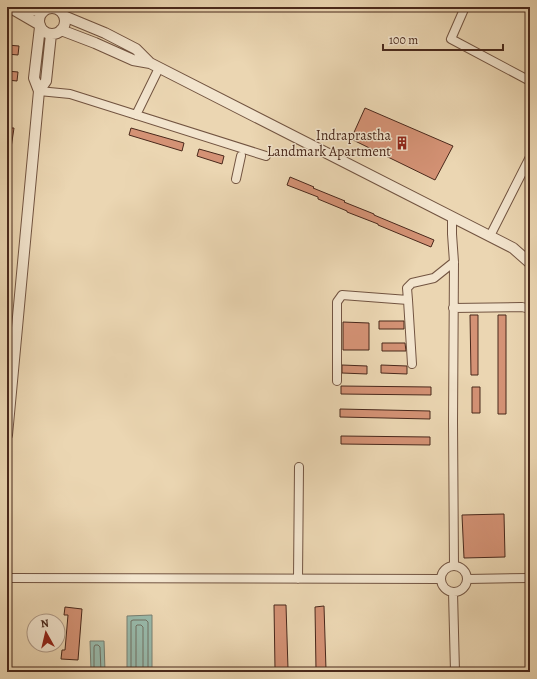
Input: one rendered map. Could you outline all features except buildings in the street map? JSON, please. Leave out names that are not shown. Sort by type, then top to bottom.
[{"type":"street","points":[[9,7],[40,26],[45,32],[56,32],[95,43],[133,60],[150,63]]},
{"type":"street","points":[[18,7],[54,8],[64,12],[136,49],[150,63],[159,68],[513,248],[530,263]]},
{"type":"street","points":[[465,7],[451,39],[530,81]]},
{"type":"street","points":[[7,435],[9,390],[39,91],[34,78],[40,26],[39,18],[47,9]]},
{"type":"street","points":[[39,91],[46,81],[56,32],[64,25],[64,12]]},
{"type":"street","points":[[136,115],[159,68]]},
{"type":"street","points":[[39,91],[70,94],[266,156]]},
{"type":"street","points":[[236,179],[241,156]]},
{"type":"street","points":[[490,236],[530,157]]},
{"type":"street","points":[[452,217],[454,262],[454,566]]},
{"type":"street","points":[[412,364],[407,288],[412,283],[434,278],[454,262]]},
{"type":"street","points":[[337,381],[337,302],[342,295],[408,300]]},
{"type":"street","points":[[453,308],[522,307],[530,309]]},
{"type":"street","points":[[298,579],[299,467]]},
{"type":"street","points":[[454,566],[463,570],[467,579],[463,588],[453,592],[444,588],[441,579],[445,570],[454,566]]},
{"type":"street","points":[[7,578],[441,579]]},
{"type":"street","points":[[467,579],[530,578]]},
{"type":"street","points":[[453,592],[455,672]]},
{"type":"water","points":[[152,615],[152,672],[127,672],[127,616]]},
{"type":"water","points":[[90,641],[104,641],[105,671],[91,671]]},
{"type":"place","name":"Indraprastha Landmark Apartment","points":[[402,143]]}]
